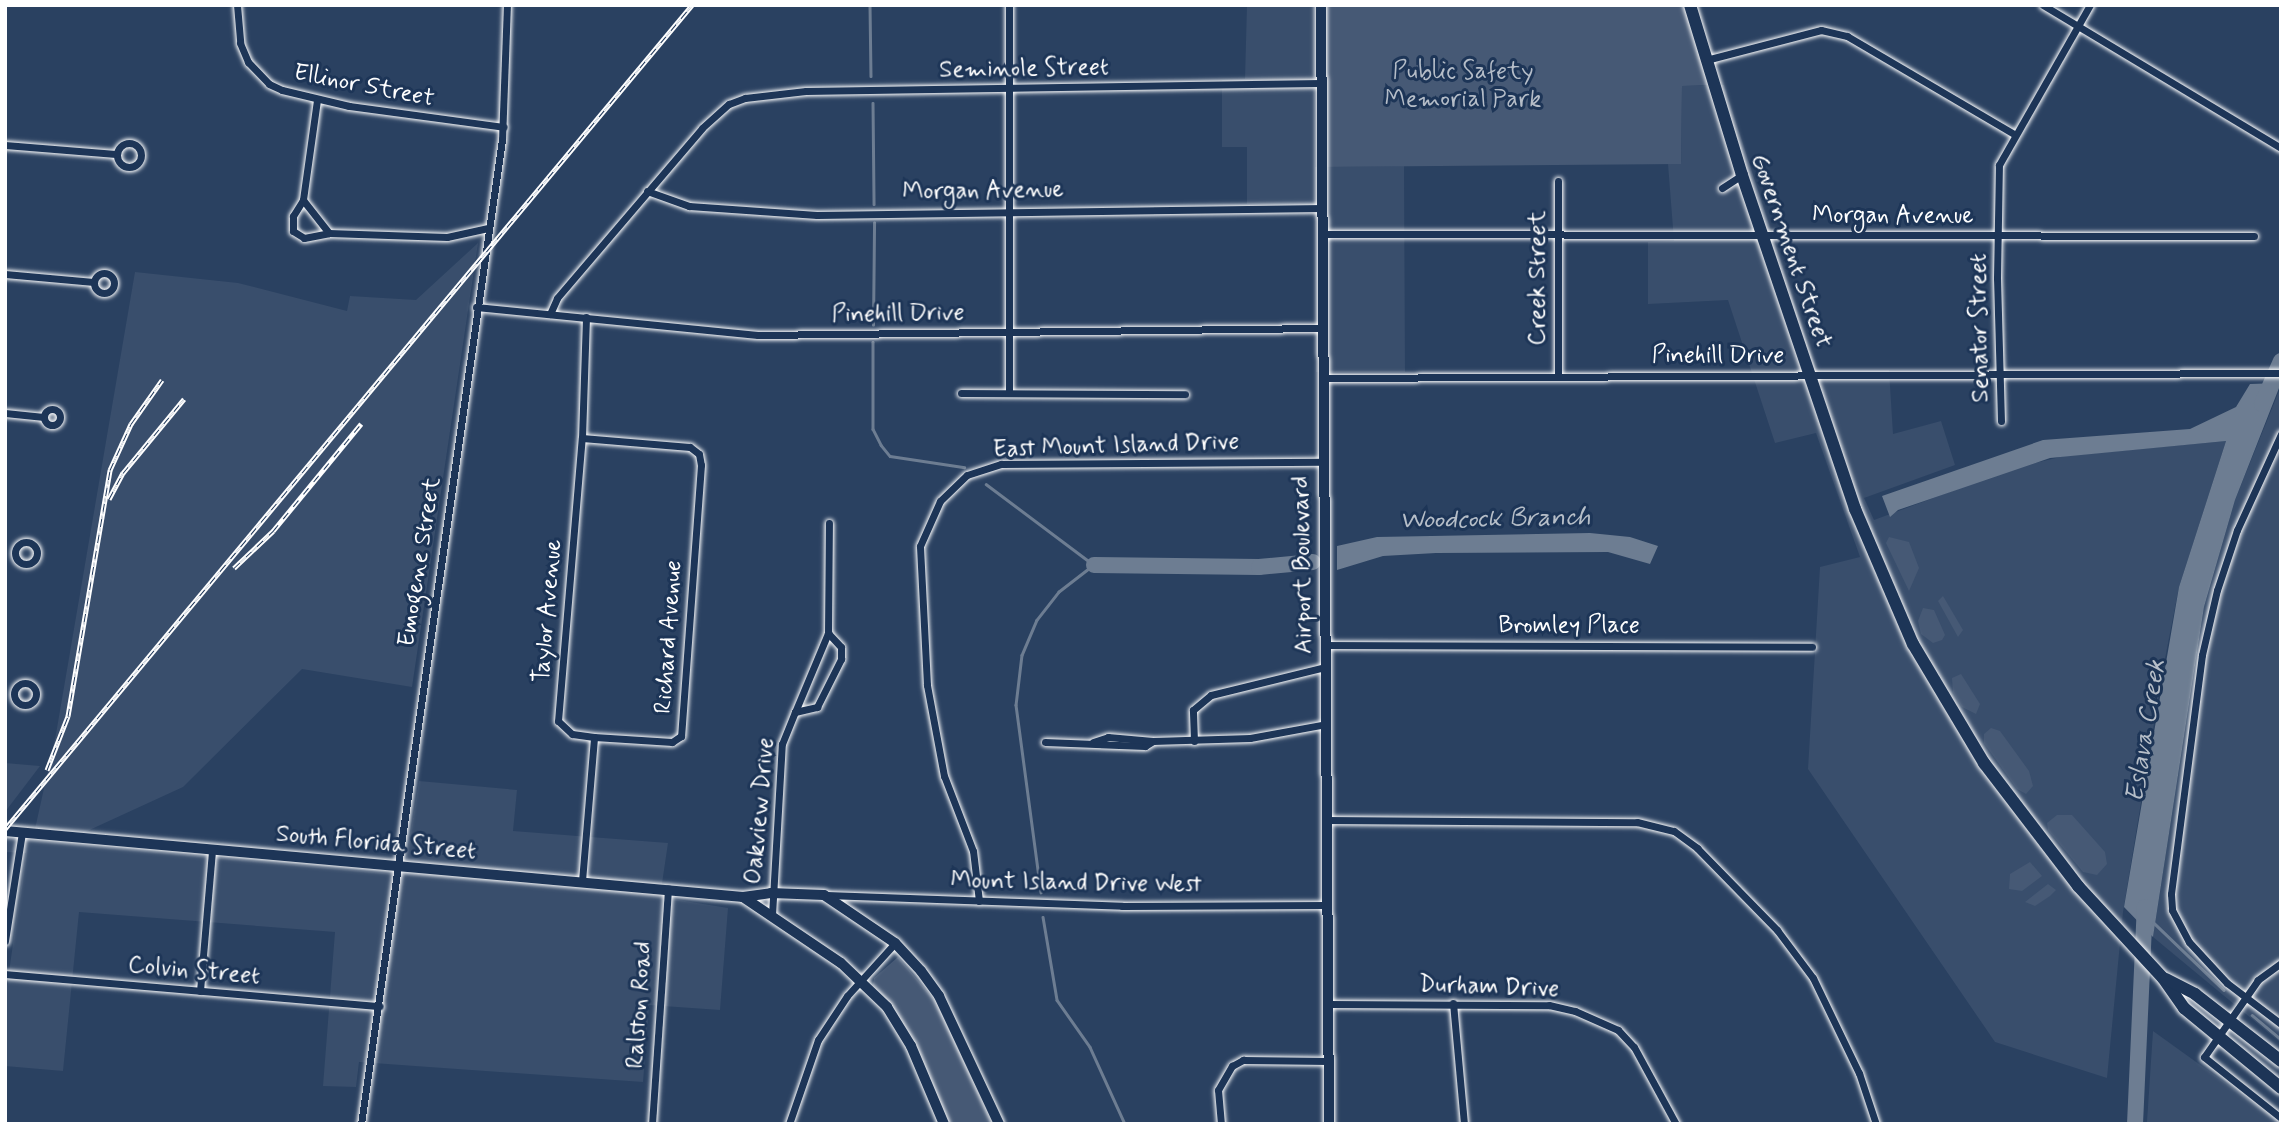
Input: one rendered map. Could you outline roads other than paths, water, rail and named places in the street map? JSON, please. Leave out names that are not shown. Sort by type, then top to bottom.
[{"type":"main road","name":"Government Street","points":[[1690,5],[1742,175],[1855,509],[1913,644],[1952,713],[2041,841],[2163,978]]},
{"type":"main road","points":[[2163,978],[2195,994],[2281,1061]]},
{"type":"main road","points":[[2163,978],[2184,1008],[2281,1088]]},
{"type":"street","name":"Ellinor Street","points":[[237,5],[240,43],[248,62],[269,84],[317,100],[503,127]]},
{"type":"street","name":"Emogene Street","points":[[362,1124],[503,127],[507,5]]},
{"type":"street","points":[[1009,5],[1009,393]]},
{"type":"street","name":"Airport Boulevard","points":[[1321,5],[1329,1124]]},
{"type":"street","points":[[2042,5],[2281,148]]},
{"type":"street","name":"Senator Street","points":[[2001,421],[1999,165],[2014,134],[2090,5]]},
{"type":"street","points":[[1706,60],[1821,30],[1847,36],[2014,134]]},
{"type":"street","name":"Seminole Street","points":[[647,191],[702,128],[729,104],[806,91],[1009,90],[1321,83]]},
{"type":"street","points":[[317,100],[303,200],[293,216],[293,231],[304,238],[329,233],[447,237],[488,228]]},
{"type":"street","points":[[5,145],[116,154]]},
{"type":"street","points":[[1722,188],[1742,175]]},
{"type":"street","name":"Creek Street","points":[[1558,181],[1558,374]]},
{"type":"street","points":[[550,314],[557,298],[647,191]]},
{"type":"street","name":"Morgan Avenue","points":[[647,191],[689,206],[761,213],[1323,208]]},
{"type":"street","points":[[303,200],[329,233]]},
{"type":"street","name":"Morgan Avenue","points":[[1323,234],[2254,236]]},
{"type":"street","points":[[5,275],[94,282]]},
{"type":"street","name":"Pinehill Drive","points":[[476,307],[758,335],[1323,328]]},
{"type":"street","name":"Taylor Avenue","points":[[586,317],[582,438],[558,721],[572,734],[594,737]]},
{"type":"street","name":"Pinehill Drive","points":[[1323,378],[1558,374],[2281,373]]},
{"type":"street","points":[[961,393],[1185,394]]},
{"type":"street","points":[[5,413],[44,417]]},
{"type":"street","points":[[2281,434],[2237,530],[2217,590],[2202,655],[2171,873],[2172,910],[2177,925],[2227,983],[2281,1024]]},
{"type":"street","name":"Richard Avenue","points":[[582,438],[690,447],[699,454],[681,736],[672,742],[594,737]]},
{"type":"street","name":"East Mount Island Drive","points":[[979,901],[973,851],[944,776],[927,685],[919,566],[930,516],[959,481],[1001,464],[1324,461]]},
{"type":"street","name":"Oakview Drive","points":[[772,915],[779,759],[794,712],[828,633],[829,523]]},
{"type":"street","points":[[5,551],[15,552]]},
{"type":"street","name":"Oakview Drive","points":[[794,712],[817,707],[841,659],[841,647],[828,633]]},
{"type":"street","name":"Bromley Place","points":[[1325,645],[1812,647]]},
{"type":"street","points":[[1194,741],[1193,710],[1211,695],[1325,667]]},
{"type":"street","points":[[1045,742],[1093,742],[1107,747],[1153,741],[1250,738],[1326,724]]},
{"type":"street","points":[[582,881],[594,737]]},
{"type":"street","points":[[1326,820],[1659,825],[1697,848],[1777,930],[1813,978],[1850,1050],[1876,1124]]},
{"type":"street","name":"South Florida Street","points":[[5,831],[743,897],[771,893],[824,895]]},
{"type":"street","points":[[5,941],[22,833]]},
{"type":"street","points":[[200,991],[212,850]]},
{"type":"street","name":"Ralston Road","points":[[652,1124],[667,889]]},
{"type":"street","points":[[824,895],[895,943],[939,996],[999,1124]]},
{"type":"street","name":"Mount Island Drive West","points":[[824,895],[1122,906],[1327,905]]},
{"type":"street","name":"South Florida Street","points":[[743,897],[861,980],[899,1024],[944,1124]]},
{"type":"street","points":[[789,1124],[818,1040],[861,980],[895,943]]},
{"type":"street","points":[[2281,963],[2258,980],[2204,1057],[2281,1118]]},
{"type":"street","name":"Colvin Street","points":[[5,974],[380,1006]]},
{"type":"street","points":[[1453,1003],[1464,1124]]},
{"type":"street","name":"Durham Drive","points":[[1327,1004],[1549,1005],[1618,1030],[1648,1067],[1676,1124]]},
{"type":"street","points":[[1221,1124],[1218,1090],[1232,1066],[1243,1060],[1328,1061]]},
{"type":"waterway","points":[[870,5],[871,76]]},
{"type":"waterway","points":[[873,103],[874,204]]},
{"type":"waterway","points":[[873,325],[874,223]]},
{"type":"waterway","points":[[873,342],[873,429],[881,445],[890,456],[964,467]]},
{"type":"waterway","name":"Eslava Creek","points":[[2262,404],[2281,361]]},
{"type":"waterway","points":[[986,484],[1094,565],[1059,592],[1037,620],[1022,655],[1016,705],[1041,892]]},
{"type":"waterway","name":"Woodcock Branch","points":[[1094,565],[1259,567],[1313,562]]},
{"type":"waterway","name":"Eslava Creek","points":[[2135,1124],[2145,907]]},
{"type":"waterway","points":[[1043,917],[1057,1000],[1090,1047],[1125,1124]]},
{"type":"waterway","points":[[2153,922],[2224,990]]},
{"type":"waterway","points":[[2252,1015],[2281,1039]]},
{"type":"railway","points":[[5,829],[692,5]]},
{"type":"railway","points":[[47,770],[68,716],[110,470],[131,424],[162,380]]},
{"type":"railway","points":[[109,499],[123,473],[184,399]]},
{"type":"railway","points":[[234,568],[273,531],[361,424]]},
{"type":"park label","name":"Public Safety Memorial Park","points":[[1463,86]]}]
